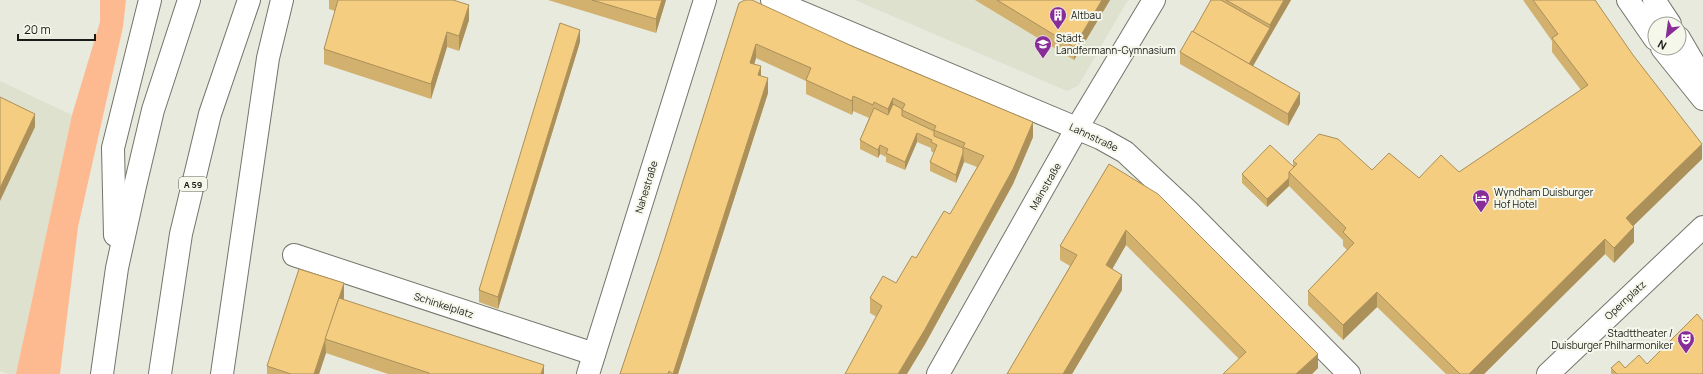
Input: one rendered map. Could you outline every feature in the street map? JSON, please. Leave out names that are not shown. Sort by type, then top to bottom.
[{"type":"main road","points":[[117,268],[112,148],[150,0]]},
{"type":"main road","points":[[102,374],[117,268],[153,110],[189,0]]},
{"type":"main road","name":"A 59","points":[[160,374],[181,234],[210,114],[249,0]]},
{"type":"main road","points":[[222,374],[268,58],[282,0]]},
{"type":"main road","name":"Nahestraße","points":[[591,364],[705,0]]},
{"type":"main road","name":"Lahnstraße","points":[[772,0],[1077,128],[1125,152],[1187,210],[1349,374]]},
{"type":"main road","name":"Mainstraße","points":[[938,374],[1077,128],[1154,0]]},
{"type":"main road","points":[[1628,0],[1647,27]]},
{"type":"main road","points":[[1654,0],[1665,16]]},
{"type":"main road","points":[[1687,52],[1703,79]]},
{"type":"main road","points":[[1668,56],[1703,99]]},
{"type":"main road","name":"Opernplatz","points":[[1548,374],[1703,227]]},
{"type":"main road","name":"Schinkelplatz","points":[[294,255],[591,364]]},
{"type":"shaded area","points":[[100,0],[126,0],[123,27],[78,227],[60,374],[16,374],[72,115],[100,22]]},
{"type":"shaded area","name":"Städt. Landfermann-Gymnasium","points":[[855,0],[1128,0],[1078,86],[1067,91]]},
{"type":"shaded area","points":[[0,81],[72,115],[16,374],[8,374],[0,371]]},
{"type":"building","points":[[338,0],[453,0],[469,5],[459,36],[447,32],[431,84],[324,49]]},
{"type":"building","points":[[592,0],[662,0],[656,19]]},
{"type":"building","points":[[745,0],[752,0],[854,47],[1033,122],[1013,169],[924,331],[898,374],[845,374],[882,306],[870,298],[883,276],[896,283],[912,256],[916,258],[944,211],[950,214],[984,156],[963,147],[965,143],[934,130],[936,126],[902,110],[905,104],[893,98],[888,109],[874,102],[873,105],[853,96],[852,101],[806,80],[811,68],[756,44],[750,63],[761,66],[758,75],[768,78],[673,374],[669,371],[668,374],[620,374],[660,254],[739,3]]},
{"type":"building","name":"Altbau","points":[[997,0],[1102,0],[1074,47]]},
{"type":"building","points":[[1211,0],[1221,0],[1270,28],[1249,64],[1193,32]]},
{"type":"building","points":[[1226,0],[1284,0],[1270,25]]},
{"type":"building","name":"Wyndham Duisburger Hof Hotel","points":[[1533,0],[1595,0],[1633,55],[1702,144],[1626,218],[1634,227],[1614,248],[1605,239],[1469,374],[1460,374],[1377,292],[1343,325],[1308,291],[1354,243],[1343,232],[1346,228],[1289,172],[1297,164],[1293,161],[1319,134],[1338,139],[1372,170],[1389,153],[1419,178],[1441,155],[1459,172],[1588,85],[1552,38],[1558,34]]},
{"type":"building","points":[[560,23],[580,30],[498,297],[479,290]]},
{"type":"building","points":[[1192,31],[1300,93],[1288,114],[1180,52]]},
{"type":"building","points":[[0,97],[35,114],[0,188]]},
{"type":"building","points":[[893,104],[902,109],[902,116],[934,131],[934,136],[963,148],[963,153],[956,175],[930,162],[937,145],[931,142],[932,140],[917,133],[905,162],[886,153],[888,149],[880,145],[878,150],[860,140],[874,108],[888,115]]},
{"type":"building","points":[[1270,145],[1294,167],[1289,172],[1289,178],[1267,199],[1242,174]]},
{"type":"building","points":[[1109,164],[1158,194],[1318,354],[1296,374],[1223,374],[1246,352],[1126,230],[1106,265],[1122,275],[1063,374],[1007,374],[1077,255],[1060,246]]},
{"type":"building","points":[[299,269],[344,283],[314,374],[291,374],[267,366]]},
{"type":"building","points":[[339,298],[544,365],[541,374],[429,374],[325,339]]},
{"type":"building","points":[[1697,314],[1703,321],[1703,374],[1617,374],[1611,368],[1619,361],[1625,368],[1639,355],[1647,364]]},
{"type":"place","name":"Altbau","points":[[1058,30]]},
{"type":"place","name":"Städt. Landfermann-Gymnasium","points":[[1043,59]]},
{"type":"place","name":"Wyndham Duisburger Hof Hotel","points":[[1481,213]]},
{"type":"place","name":"Stadttheater / Duisburger Philharmoniker","points":[[1686,354]]}]
